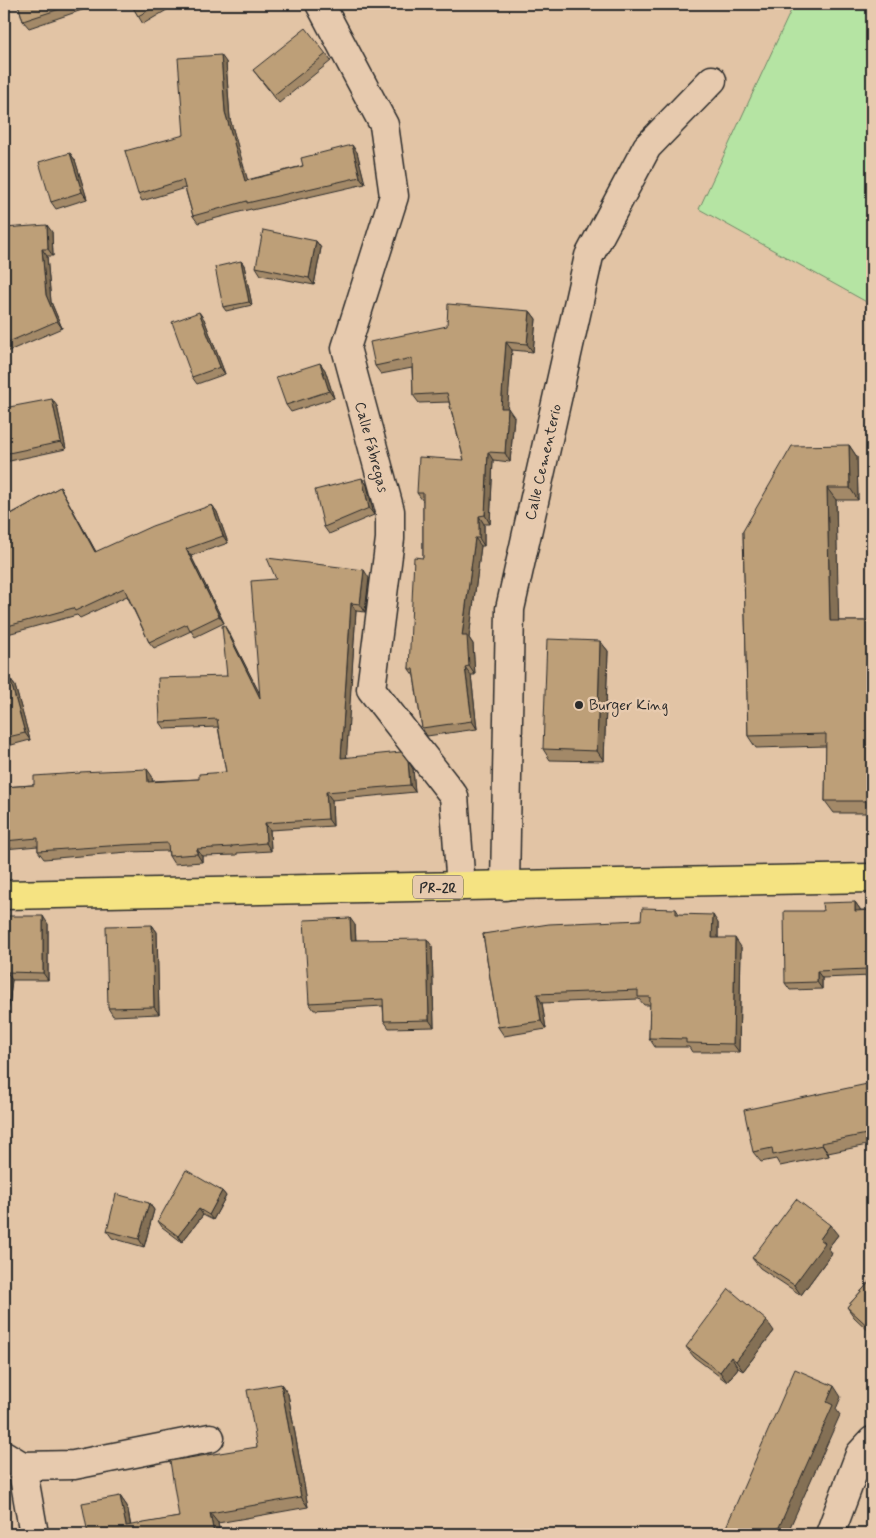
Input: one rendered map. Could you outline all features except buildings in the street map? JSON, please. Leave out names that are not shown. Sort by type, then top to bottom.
[{"type":"main road","name":"PR-2R","points":[[4,895],[872,878]]},
{"type":"street","name":"Calle Fábregas","points":[[320,4],[384,125],[394,196],[346,348],[390,512],[390,539],[371,689],[454,796],[462,886]]},
{"type":"street","name":"Calle Cementerio","points":[[505,886],[510,609],[589,256],[647,147],[712,80]]},
{"type":"street","points":[[34,1534],[13,1460],[74,1465],[210,1438]]},
{"type":"street","points":[[830,1534],[860,1454],[872,1442]]},
{"type":"green space","points":[[794,4],[872,4],[872,305],[699,209]]},
{"type":"place","name":"Burger King","points":[[579,705]]}]
